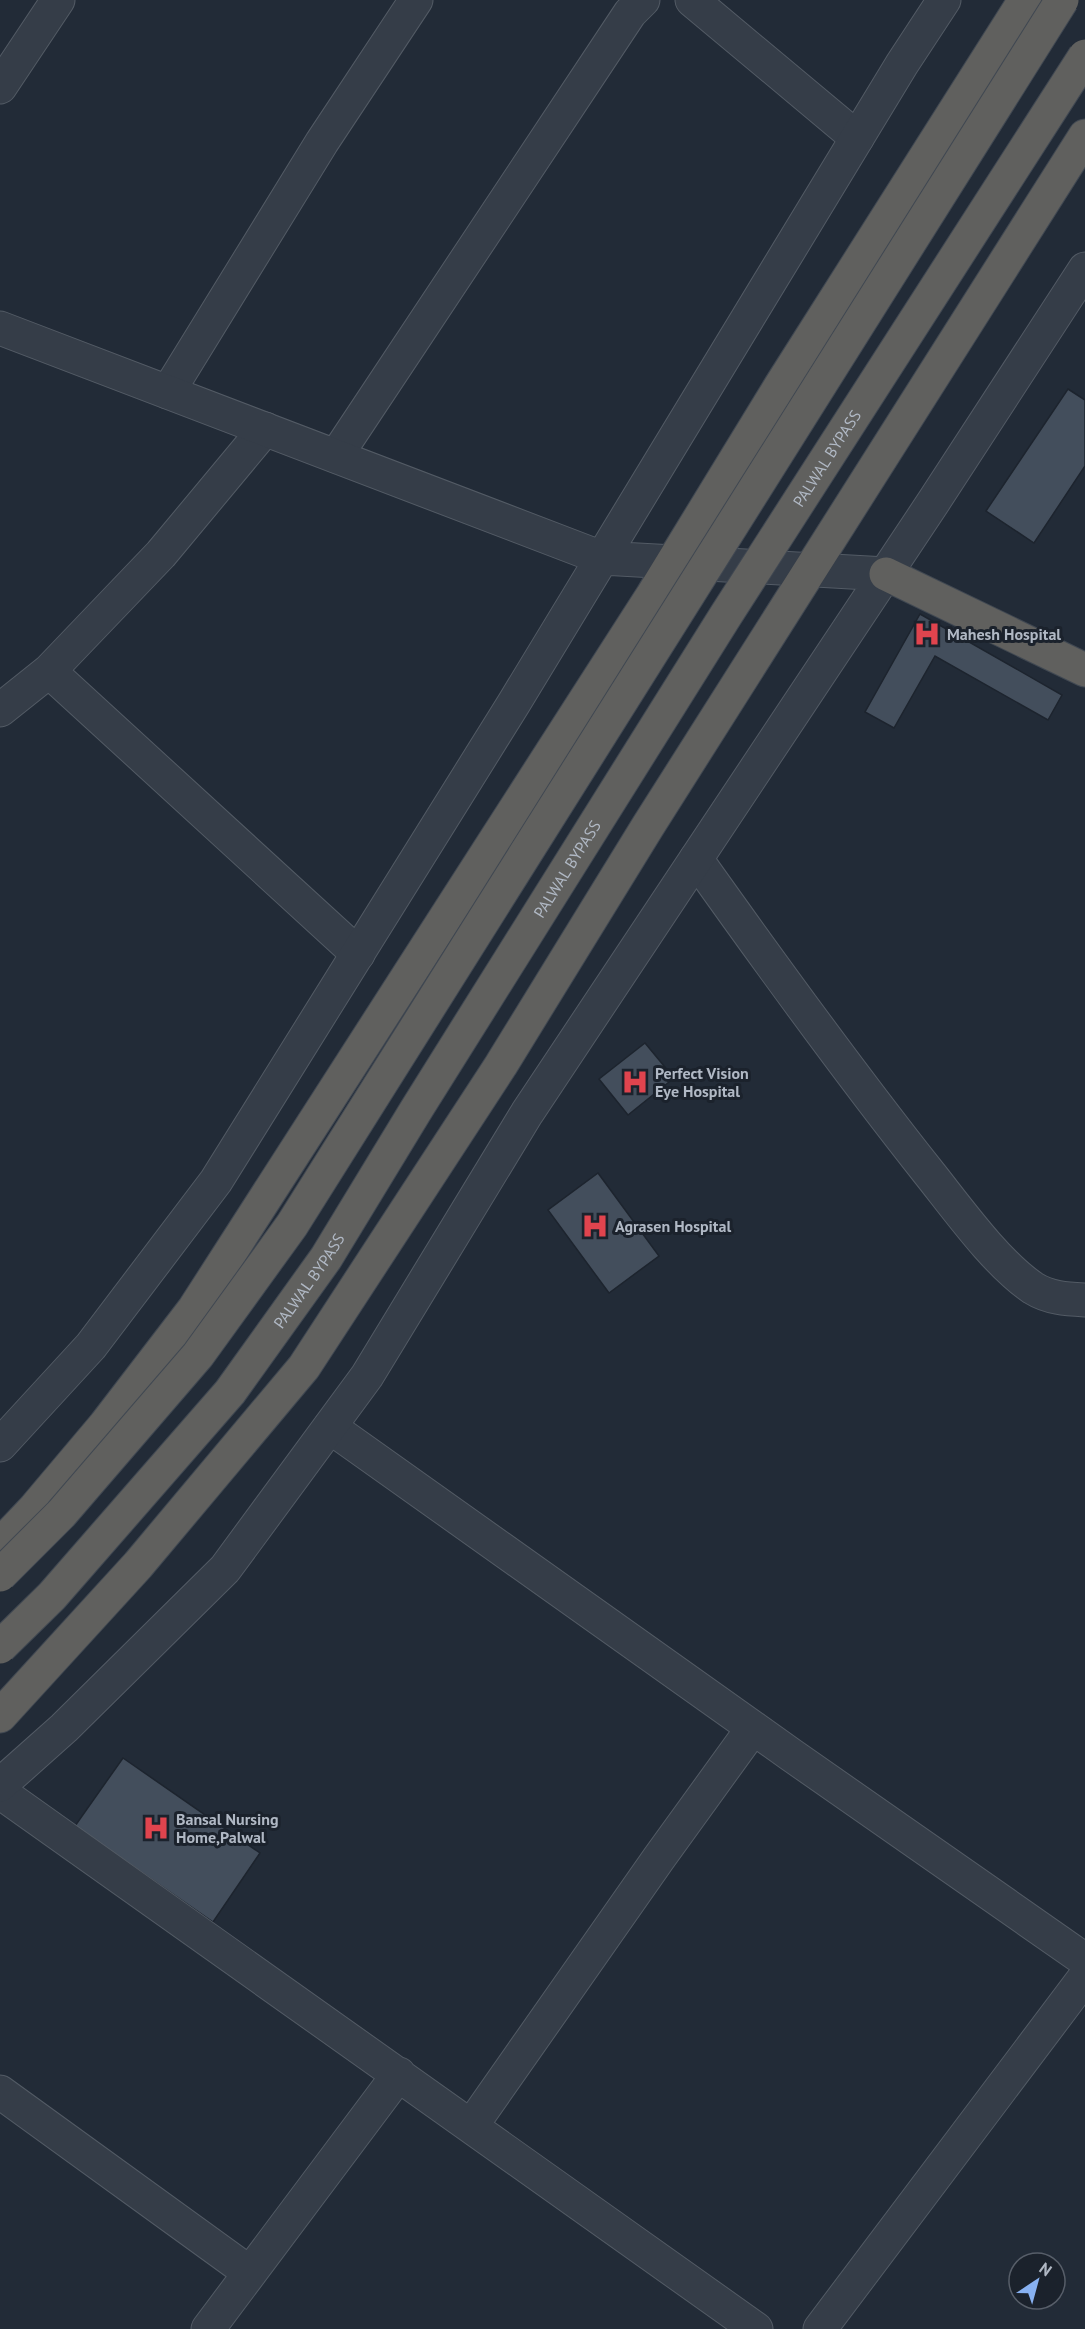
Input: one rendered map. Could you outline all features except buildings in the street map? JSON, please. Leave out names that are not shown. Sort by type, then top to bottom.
[{"type":"highway","points":[[0,1545],[35,1508],[105,1425],[194,1309],[673,562],[781,385],[1026,0]]},
{"type":"highway","points":[[0,1575],[61,1514],[198,1354],[292,1225],[1062,0]]},
{"type":"highway","name":"PALWAL BYPASS","points":[[0,1647],[52,1596],[230,1392],[326,1258],[720,625],[1085,56]]},
{"type":"highway","points":[[0,1716],[138,1565],[304,1367],[501,1065],[648,826],[1085,136]]},
{"type":"highway","points":[[886,574],[1085,670]]},
{"type":"street","points":[[0,87],[58,0]]},
{"type":"street","points":[[168,392],[322,142],[416,0]]},
{"type":"street","points":[[336,456],[630,13],[643,0]]},
{"type":"street","points":[[692,0],[857,138]]},
{"type":"street","points":[[0,1445],[92,1346],[216,1181],[944,0]]},
{"type":"street","points":[[0,1785],[64,1728],[225,1569],[368,1376],[527,1113],[886,574],[1085,269]]},
{"type":"street","points":[[0,328],[602,558],[886,574]]},
{"type":"street","points":[[0,710],[49,671],[161,554],[265,429]]},
{"type":"street","points":[[49,671],[358,954]]},
{"type":"street","points":[[696,859],[818,1030],[968,1222],[1010,1268],[1033,1287],[1052,1298],[1085,1300]]},
{"type":"street","points":[[330,1427],[753,1728],[1085,1960]]},
{"type":"street","points":[[472,2125],[753,1728]]},
{"type":"street","points":[[0,1792],[472,2125],[756,2329]]},
{"type":"street","points":[[820,2329],[1085,1977]]},
{"type":"street","points":[[208,2329],[399,2074]]},
{"type":"street","points":[[0,2092],[250,2272]]},
{"type":"place","name":"Mahesh Hospital","points":[[927,634]]},
{"type":"place","name":"Perfect Vision Eye Hospital","points":[[635,1082]]},
{"type":"place","name":"Agrasen Hospital","points":[[595,1226]]},
{"type":"place","name":"Bansal Nursing Home,Palwal","points":[[156,1828]]}]
